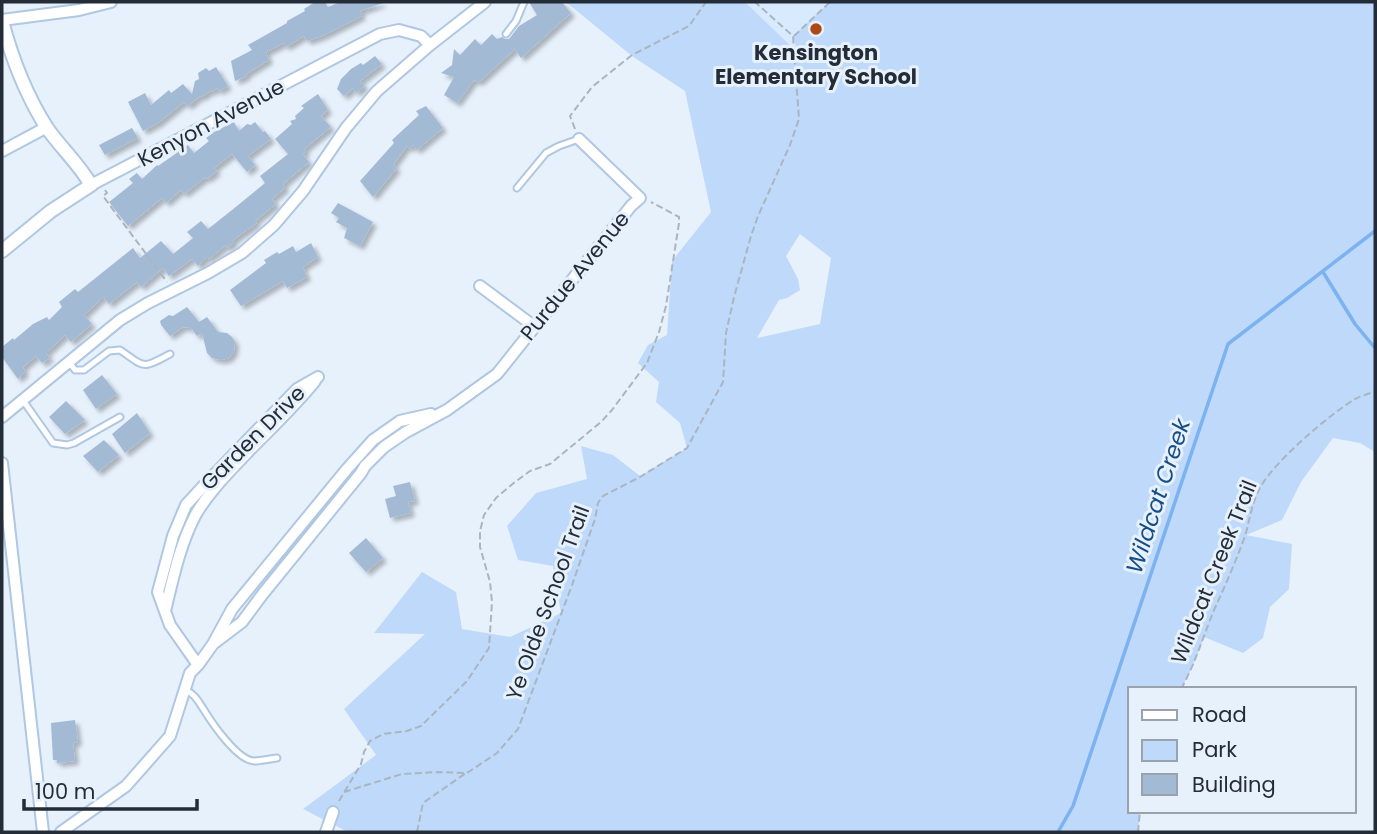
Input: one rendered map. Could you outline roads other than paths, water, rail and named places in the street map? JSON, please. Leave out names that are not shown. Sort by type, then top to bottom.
[{"type":"street","points":[[95,183],[47,127],[11,56],[2,20],[79,10],[111,2]]},
{"type":"street","points":[[2,416],[120,320],[242,253],[274,225],[303,191],[346,128],[377,91],[485,2]]},
{"type":"street","name":"Kenyon Avenue","points":[[2,251],[51,211],[95,183],[380,34],[399,30],[422,36],[430,45]]},
{"type":"street","points":[[2,151],[47,127]]},
{"type":"street","name":"Purdue Avenue","points":[[213,644],[242,622],[365,466],[384,447],[447,410],[498,374],[640,198],[579,139]]},
{"type":"street","points":[[480,286],[534,327]]},
{"type":"street","name":"Garden Drive","points":[[165,611],[177,563],[198,511],[220,481],[318,377],[297,388],[186,505],[173,536],[158,592],[170,625],[198,665]]},
{"type":"street","name":"Purdue Avenue","points":[[61,832],[126,786],[170,736],[190,673],[213,644],[232,609],[346,469],[373,440],[400,421],[447,410]]},
{"type":"street","points":[[2,463],[43,832]]},
{"type":"street","points":[[326,832],[333,811]]},
{"type":"lane","points":[[506,34],[516,21],[524,2]]},
{"type":"lane","points":[[517,188],[546,153],[579,139]]},
{"type":"lane","points":[[68,361],[79,371],[109,351],[120,350],[142,366],[152,364],[170,354]]},
{"type":"lane","points":[[22,399],[53,443],[74,443],[121,417]]},
{"type":"lane","points":[[185,690],[196,696],[206,713],[246,759],[254,761],[276,758]]},
{"type":"waterway","name":"Wildcat Creek","points":[[1058,832],[1073,806],[1228,344],[1375,231]]},
{"type":"waterway","points":[[1323,272],[1355,324],[1375,348]]},
{"type":"place","name":"Kensington Elementary School","points":[[816,29]]}]
